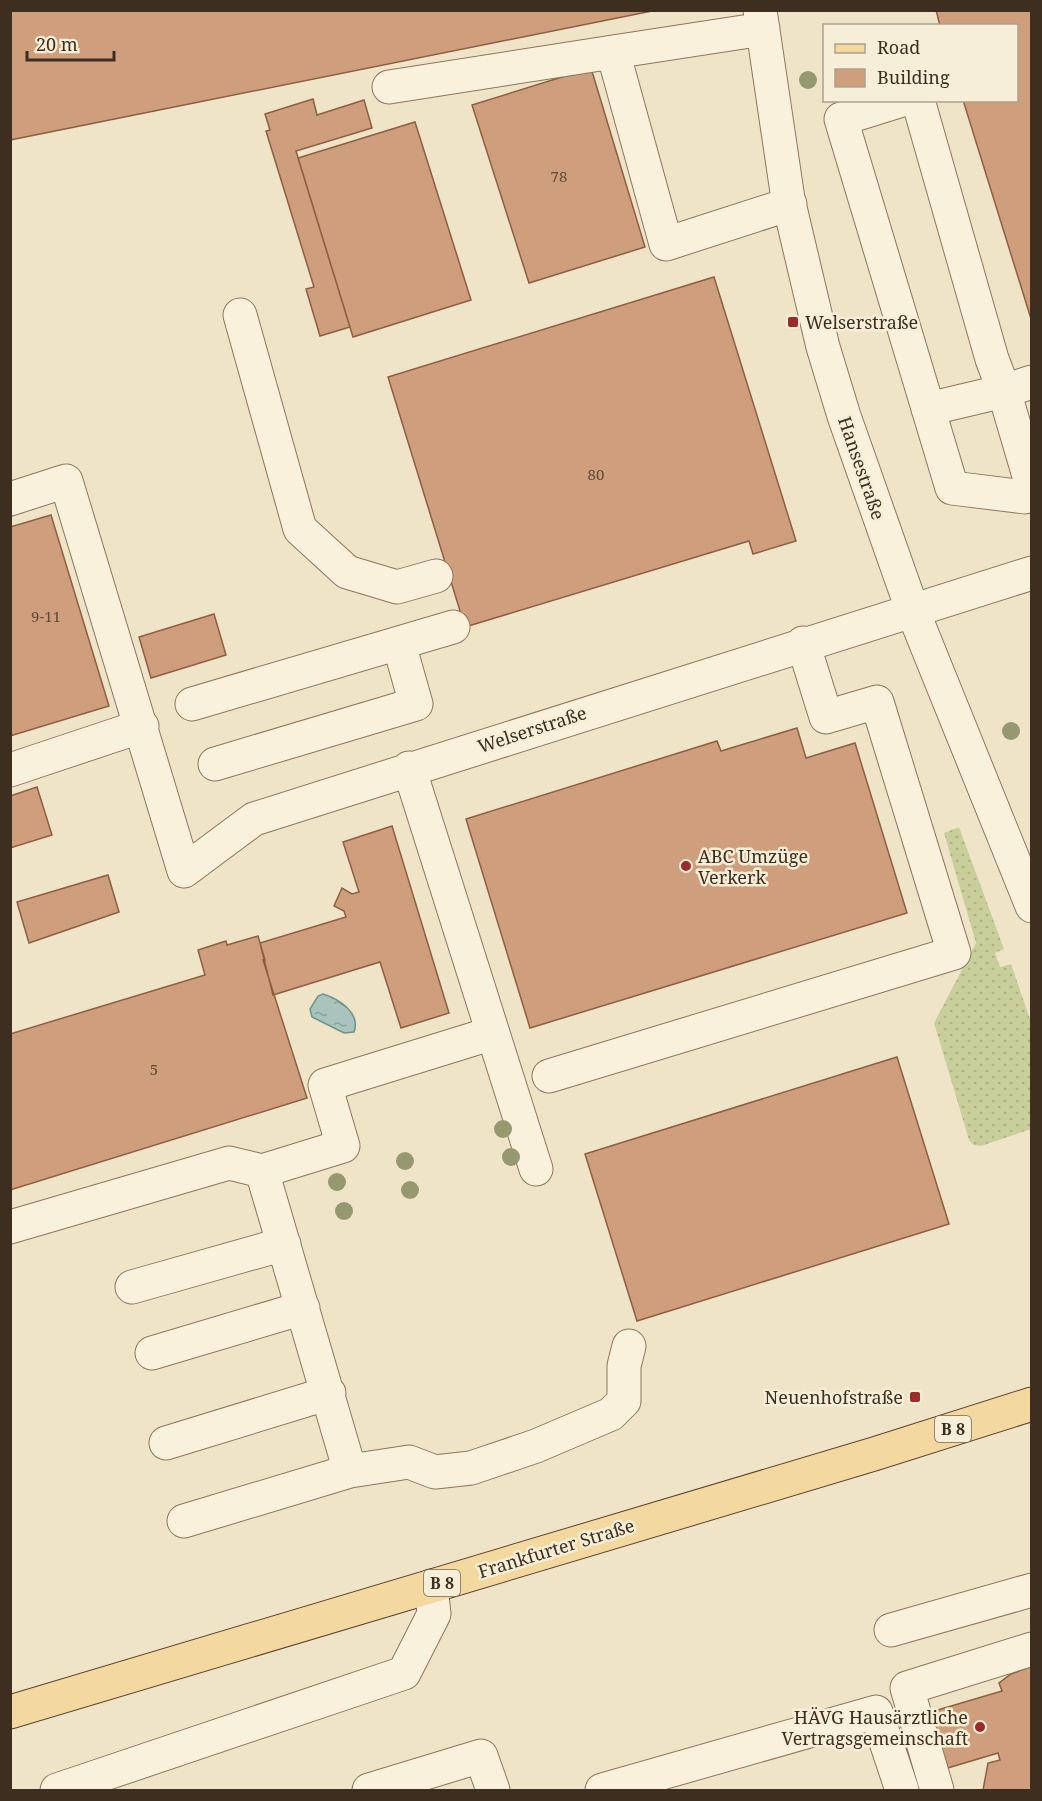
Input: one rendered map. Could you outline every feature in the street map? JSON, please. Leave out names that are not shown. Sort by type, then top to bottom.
[{"type":"main road","name":"Frankfurter Straße","points":[[10,1712],[874,1454],[1032,1404]]},
{"type":"street","points":[[389,87],[613,52],[761,20]]},
{"type":"street","name":"Hansestraße","points":[[761,20],[790,204],[829,367],[912,609],[1032,906]]},
{"type":"street","points":[[613,52],[666,244],[790,204]]},
{"type":"street","points":[[896,102],[841,119],[952,488],[1025,497],[1032,495]]},
{"type":"street","points":[[919,102],[992,359],[1018,387],[1032,486]]},
{"type":"street","points":[[240,315],[300,529],[347,572],[397,587],[436,576]]},
{"type":"street","points":[[928,409],[1018,387]]},
{"type":"street","points":[[10,499],[66,481],[142,726],[10,770]]},
{"type":"street","name":"Welserstraße","points":[[142,726],[184,871],[254,819],[803,643],[1032,573]]},
{"type":"street","points":[[192,704],[453,627]]},
{"type":"street","points":[[549,1076],[954,953],[877,702],[826,717],[803,643]]},
{"type":"street","points":[[215,764],[416,704],[399,644]]},
{"type":"street","points":[[409,768],[536,1169]]},
{"type":"street","points":[[10,1227],[230,1163],[262,1171],[343,1146],[325,1085],[493,1034]]},
{"type":"street","points":[[262,1171],[329,1393],[350,1471]]},
{"type":"street","points":[[132,1287],[284,1244]]},
{"type":"street","points":[[152,1353],[303,1308]]},
{"type":"street","points":[[184,1521],[350,1471],[409,1462],[435,1472],[471,1468],[536,1446],[611,1414],[624,1401],[624,1366],[628,1346]]},
{"type":"street","points":[[166,1443],[329,1393]]},
{"type":"street","points":[[57,1791],[404,1673],[434,1614],[431,1586]]},
{"type":"street","points":[[891,1630],[1032,1590]]},
{"type":"street","points":[[938,1791],[907,1688],[1032,1649]]},
{"type":"street","points":[[602,1791],[876,1712],[902,1791]]},
{"type":"street","points":[[369,1791],[481,1756],[493,1791]]},
{"type":"green space","points":[[959,827],[1004,949],[995,953],[1000,967],[1011,964],[1031,1022],[1031,1129],[981,1146],[974,1145],[969,1140],[934,1023],[976,943],[944,833]]},
{"type":"water","points":[[323,994],[336,999],[347,1008],[354,1019],[354,1032],[344,1033],[312,1017],[310,1009],[318,996]]},
{"type":"building","points":[[10,10],[657,10],[10,140]]},
{"type":"building","points":[[936,10],[1032,10],[1032,322],[964,102],[1018,102],[1018,24],[940,24]]},
{"type":"building","points":[[591,68],[645,247],[529,283],[472,105]]},
{"type":"building","points":[[313,99],[317,115],[364,100],[372,128],[296,151],[350,327],[320,336],[306,289],[314,287],[266,131],[270,130],[265,114]]},
{"type":"building","points":[[415,122],[471,300],[353,337],[298,158]]},
{"type":"building","points":[[714,277],[796,541],[753,554],[749,541],[465,627],[388,377]]},
{"type":"building","points":[[51,515],[109,706],[10,736],[10,527]]},
{"type":"building","points":[[214,614],[226,655],[151,678],[139,637]]},
{"type":"building","name":"ABC Umzüge Verkerk","points":[[797,728],[806,758],[855,743],[907,913],[530,1028],[466,819],[717,741],[721,751]]},
{"type":"building","points":[[37,787],[52,835],[10,848],[10,796]]},
{"type":"building","points":[[392,826],[449,1013],[401,1028],[380,962],[273,995],[260,943],[346,917],[344,911],[334,906],[342,888],[352,894],[359,892],[343,842]]},
{"type":"building","points":[[108,875],[119,912],[29,943],[17,902]]},
{"type":"building","points":[[258,936],[265,960],[263,960],[307,1098],[10,1190],[10,1034],[205,975],[198,950],[226,941],[227,945]]},
{"type":"building","points":[[897,1057],[949,1224],[637,1321],[585,1154]]},
{"type":"building","name":"HÄVG Hausärztliche Vertragsgemeinschaft","points":[[1032,1666],[1032,1790],[983,1790],[988,1763],[1000,1760],[998,1753],[941,1770],[924,1714],[1002,1691],[999,1683],[1011,1674]]},
{"type":"place","name":"Welserstraße","points":[[793,322]]},
{"type":"place","name":"ABC Umzüge Verkerk","points":[[686,866]]},
{"type":"place","name":"Neuenhofstraße","points":[[915,1397]]},
{"type":"place","name":"HÄVG Hausärztliche Vertragsgemeinschaft","points":[[980,1727]]}]
